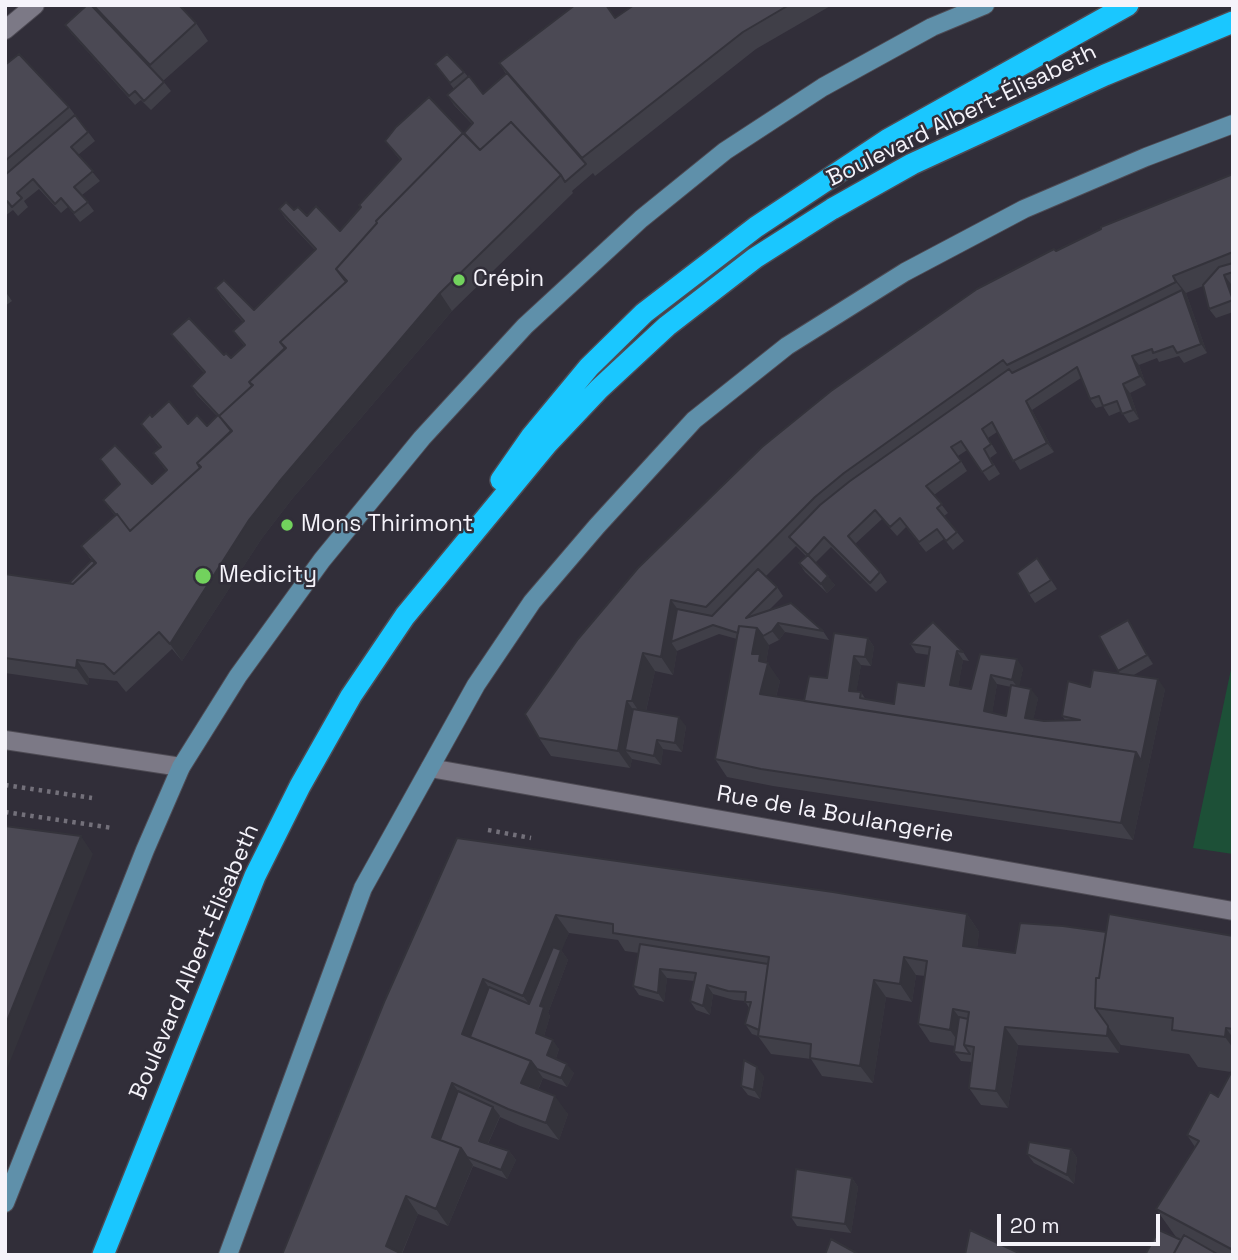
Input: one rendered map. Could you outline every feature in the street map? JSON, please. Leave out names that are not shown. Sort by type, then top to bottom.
[{"type":"highway","points":[[405,616],[531,437],[589,368],[644,313],[756,227],[887,140],[1128,5]]},
{"type":"highway","name":"Boulevard Albert-Élisabeth","points":[[104,1253],[255,876],[300,786],[345,707],[405,616],[547,444],[599,389],[667,326],[755,258],[832,209],[912,164],[1105,75],[1233,22]]},
{"type":"street","points":[[5,30],[34,5]]},
{"type":"street","points":[[5,1203],[145,850],[181,767],[238,676],[322,560],[422,438],[525,326],[640,219],[725,151],[823,87],[932,27],[985,5]]},
{"type":"street","points":[[228,1255],[363,888],[476,685],[532,602],[597,526],[694,420],[787,346],[905,272],[1024,209],[1146,157],[1233,124]]},
{"type":"street","points":[[5,740],[181,767]]},
{"type":"street","name":"Rue de la Boulangerie","points":[[430,768],[1233,911]]},
{"type":"path","points":[[5,811],[112,828],[142,761]]},
{"type":"path","points":[[5,785],[92,798]]},
{"type":"path","points":[[488,830],[531,838]]},
{"type":"green space","points":[[1233,660],[1233,854],[1193,848]]},
{"type":"building","points":[[87,5],[91,5],[164,82],[144,101],[135,91],[129,96],[65,25]]},
{"type":"building","points":[[93,5],[179,5],[196,23],[150,65]]},
{"type":"building","points":[[575,5],[606,5],[615,18],[634,5],[789,5],[743,32],[582,158],[499,63]]},
{"type":"building","points":[[19,54],[69,107],[5,161],[5,65]]},
{"type":"building","points":[[447,54],[464,72],[450,83],[435,64]]},
{"type":"building","points":[[507,73],[586,164],[565,182],[511,122],[480,150],[464,133],[473,123],[447,95],[469,76],[483,94]]},
{"type":"building","points":[[429,97],[463,133],[376,221],[336,269],[346,282],[280,342],[285,348],[249,382],[252,386],[219,416],[231,431],[197,463],[200,468],[130,531],[103,500],[120,484],[100,459],[115,445],[152,484],[167,470],[153,453],[161,447],[141,424],[150,414],[152,417],[169,401],[188,424],[197,415],[207,426],[218,415],[191,386],[205,372],[171,334],[189,318],[224,355],[226,353],[231,358],[245,345],[233,331],[244,321],[215,288],[224,280],[254,310],[316,249],[279,209],[286,202],[294,210],[298,207],[307,216],[316,206],[340,231],[361,207],[359,205],[401,159],[385,141],[396,127]]},
{"type":"building","points":[[75,115],[88,132],[71,147],[93,171],[74,187],[88,202],[74,213],[61,198],[55,204],[33,179],[17,193],[22,198],[12,207],[5,202],[5,175]]},
{"type":"building","points":[[511,122],[561,175],[440,293],[279,482],[249,520],[170,644],[159,632],[114,674],[104,664],[77,660],[76,668],[5,658],[5,574],[73,584],[96,563],[81,546],[117,514],[130,531],[201,467],[197,463],[232,431],[219,416],[253,385],[249,382],[286,348],[280,342],[347,281],[336,269],[376,221],[463,133],[480,150]]},
{"type":"building","points":[[1233,174],[1233,252],[1173,276],[1176,282],[1007,365],[1003,360],[844,473],[815,497],[706,607],[671,600],[661,657],[643,653],[632,701],[627,701],[618,751],[539,738],[525,714],[578,639],[638,568],[762,447],[831,391],[977,289],[1101,227]]},
{"type":"building","points":[[1233,263],[1233,272],[1224,275],[1233,300],[1209,309],[1203,285],[1219,267]]},
{"type":"building","points":[[1182,290],[1201,344],[1177,353],[1173,346],[1132,356],[1140,376],[1123,384],[1133,410],[1122,414],[1117,401],[1103,406],[1099,396],[1090,399],[1077,367],[1026,401],[1047,443],[1013,461],[992,422],[982,429],[991,444],[984,449],[993,465],[982,472],[961,441],[951,447],[961,461],[926,486],[942,504],[937,508],[957,532],[946,541],[937,529],[919,542],[900,518],[890,527],[875,510],[848,536],[880,572],[870,583],[824,537],[808,555],[789,537],[820,505],[850,481],[1009,369],[1012,373]]},
{"type":"building","points":[[808,555],[828,576],[821,584],[799,563]]},
{"type":"building","points":[[1037,558],[1051,580],[1029,594],[1017,573]]},
{"type":"building","points":[[92,560],[95,563],[73,584],[69,583]]},
{"type":"building","points":[[758,569],[777,587],[746,618],[791,603],[823,631],[778,623],[772,631],[763,636],[757,628],[739,626],[738,633],[713,625],[671,642],[677,609],[712,616]]},
{"type":"building","points":[[1128,620],[1147,655],[1118,671],[1099,636]]},
{"type":"building","points":[[933,622],[963,652],[957,651],[950,685],[971,689],[980,654],[1017,659],[1012,680],[991,675],[984,711],[1006,716],[1011,685],[1031,689],[1025,718],[1044,721],[1080,720],[1062,716],[1068,681],[1090,687],[1093,670],[1158,679],[1141,761],[1136,752],[804,701],[809,676],[827,678],[834,633],[868,638],[865,657],[854,656],[849,691],[861,692],[860,698],[894,704],[897,682],[924,686],[930,647],[910,644]]},
{"type":"building","points":[[739,626],[757,628],[752,654],[760,654],[759,661],[768,663],[760,694],[1136,752],[1121,823],[761,769],[715,759]]},
{"type":"building","points":[[633,709],[679,717],[675,743],[657,740],[654,756],[625,750]]},
{"type":"building","points":[[5,826],[81,836],[5,1026]]},
{"type":"building","points":[[457,838],[967,914],[963,946],[1015,953],[1020,923],[1106,932],[1099,978],[1096,978],[1095,1008],[1108,1026],[1107,1036],[1005,1027],[996,1091],[969,1088],[974,1047],[964,1045],[969,1012],[953,1009],[950,1030],[918,1024],[927,961],[904,957],[900,984],[874,980],[860,1066],[810,1058],[811,1044],[758,1036],[769,957],[613,933],[613,924],[556,915],[523,996],[483,979],[462,1034],[531,1061],[521,1083],[555,1096],[546,1123],[452,1083],[432,1137],[461,1148],[436,1209],[406,1196],[386,1246],[404,1255],[282,1255],[385,1000]]},
{"type":"building","points":[[1109,914],[1233,936],[1233,1029],[1226,1028],[1225,1037],[1172,1030],[1173,1018],[1095,1008],[1096,978],[1099,978]]},
{"type":"building","points":[[640,944],[768,964],[759,1030],[745,1024],[751,1002],[745,1002],[746,992],[728,991],[707,985],[703,1006],[690,1001],[696,973],[660,969],[658,993],[633,986]]},
{"type":"building","points":[[553,947],[561,950],[540,1006],[544,1007],[536,1033],[553,1040],[547,1055],[567,1064],[561,1078],[537,1069],[531,1061],[470,1037],[489,987],[529,1004]]},
{"type":"building","points":[[959,1017],[968,1019],[964,1045],[970,1054],[954,1052]]},
{"type":"building","points":[[744,1060],[757,1067],[754,1090],[741,1086]]},
{"type":"building","points":[[1233,1069],[1233,1250],[1156,1209],[1199,1141],[1187,1135],[1210,1092],[1218,1097]]},
{"type":"building","points":[[458,1091],[493,1107],[479,1141],[509,1151],[501,1170],[467,1157],[461,1148],[440,1140]]},
{"type":"building","points":[[1029,1142],[1071,1149],[1067,1175],[1027,1154]]},
{"type":"building","points":[[796,1169],[852,1178],[845,1224],[791,1217]]},
{"type":"building","points":[[970,1230],[1023,1255],[965,1255]]},
{"type":"building","points":[[1159,1230],[1181,1240],[1173,1255],[1145,1255]]},
{"type":"building","points":[[1184,1235],[1219,1255],[1173,1255]]},
{"type":"building","points":[[831,1239],[860,1255],[825,1255]]},
{"type":"place","name":"Crépin","points":[[459,280]]},
{"type":"place","name":"Mons Thirimont","points":[[287,525]]},
{"type":"place","name":"Medicity","points":[[203,576]]}]
